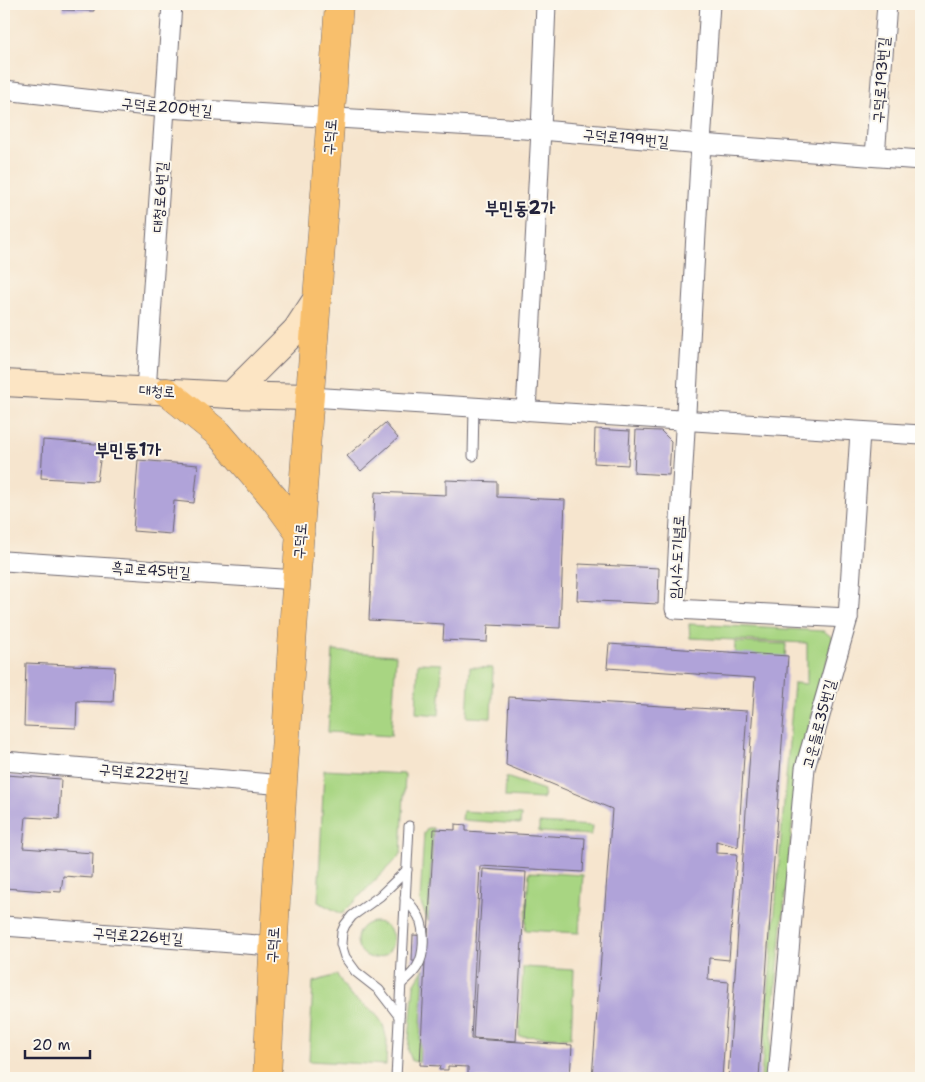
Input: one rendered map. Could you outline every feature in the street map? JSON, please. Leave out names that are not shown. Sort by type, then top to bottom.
[{"type":"main road","name":"구덕로","points":[[267,1078],[273,946],[300,534],[339,4]]},
{"type":"main road","points":[[231,395],[296,330],[317,298]]},
{"type":"main road","name":"대청로","points":[[4,383],[231,395],[310,397]]},
{"type":"main road","points":[[156,391],[219,434],[274,498],[300,534]]},
{"type":"street","name":"대청로6번길","points":[[156,391],[166,108],[172,4]]},
{"type":"street","points":[[526,411],[546,4]]},
{"type":"street","points":[[700,144],[710,4]]},
{"type":"street","name":"구덕로193번길","points":[[875,156],[887,4]]},
{"type":"street","name":"구덕로200번길","points":[[4,90],[166,108],[331,117]]},
{"type":"street","name":"구덕로199번길","points":[[331,117],[541,130],[921,160]]},
{"type":"street","name":"임시수도기념로","points":[[700,144],[675,609],[848,618]]},
{"type":"street","points":[[310,397],[921,436]]},
{"type":"street","name":"고운들로35번길","points":[[778,1078],[805,768],[848,618],[860,432]]},
{"type":"street","name":"흑교로45번길","points":[[4,561],[297,580]]},
{"type":"street","name":"구덕로222번길","points":[[4,761],[284,785]]},
{"type":"street","name":"구덕로226번길","points":[[4,926],[273,946]]},
{"type":"lane","points":[[473,456],[474,408]]},
{"type":"lane","points":[[396,1078],[409,826]]},
{"type":"lane","points":[[399,1016],[379,990],[356,972],[345,957],[341,944],[342,932],[352,916],[380,896],[406,870]]},
{"type":"lane","points":[[401,984],[418,966],[422,949],[422,929],[419,918],[405,898]]},
{"type":"green space","points":[[689,624],[824,631],[833,638],[798,766],[767,1078],[761,1078],[794,683],[807,684],[807,643],[690,638]]},
{"type":"green space","points":[[735,642],[786,644],[784,675],[734,673]]},
{"type":"green space","points":[[333,651],[396,655],[391,736],[328,732]]},
{"type":"green space","points":[[418,663],[442,664],[439,715],[416,713]]},
{"type":"green space","points":[[470,667],[493,668],[491,718],[467,717]]},
{"type":"green space","points":[[324,770],[405,774],[401,854],[342,914],[318,902]]},
{"type":"green space","points":[[506,777],[544,790],[543,799],[505,797]]},
{"type":"green space","points":[[463,811],[521,815],[520,824],[462,820]]},
{"type":"green space","points":[[539,823],[592,826],[591,835],[539,832]]},
{"type":"green space","points":[[427,828],[433,828],[428,921],[420,901],[424,833]]},
{"type":"green space","points":[[529,872],[583,875],[579,933],[525,930]]},
{"type":"green space","points":[[375,922],[388,927],[393,940],[388,953],[375,958],[362,953],[357,940],[362,927]]},
{"type":"green space","points":[[523,967],[574,970],[571,1038],[519,1036]]},
{"type":"green space","points":[[424,968],[419,1062],[412,1061],[408,1050],[414,985]]},
{"type":"green space","points":[[337,975],[350,995],[376,1014],[383,1024],[387,1041],[386,1065],[309,1061],[313,982]]},
{"type":"building","points":[[63,4],[94,4],[94,11],[62,10]]},
{"type":"building","points":[[385,423],[398,438],[361,471],[347,456]]},
{"type":"building","points":[[595,429],[630,431],[628,465],[594,463]]},
{"type":"building","points":[[636,430],[661,431],[671,441],[669,475],[634,473]]},
{"type":"building","points":[[43,440],[122,446],[121,454],[101,454],[97,481],[41,478]]},
{"type":"building","points":[[138,460],[198,465],[194,503],[174,501],[171,534],[133,531]]},
{"type":"building","points":[[446,480],[497,482],[497,497],[565,500],[560,628],[488,625],[487,642],[443,640],[444,624],[369,620],[375,492],[446,495]]},
{"type":"building","points":[[579,564],[659,568],[658,604],[577,600]]},
{"type":"building","points":[[609,644],[788,656],[759,1078],[728,1078],[755,678],[607,668]]},
{"type":"building","points":[[26,663],[115,667],[113,702],[77,701],[76,728],[24,726]]},
{"type":"building","points":[[509,697],[747,711],[738,847],[716,841],[716,853],[737,854],[729,960],[709,958],[708,980],[729,982],[722,1078],[592,1078],[612,809],[506,765]]},
{"type":"building","points":[[6,775],[61,779],[59,819],[26,817],[23,848],[93,853],[92,878],[63,876],[61,892],[4,888]]},
{"type":"building","points":[[455,824],[466,825],[466,831],[585,838],[583,872],[480,866],[471,1039],[572,1045],[570,1078],[468,1078],[468,1067],[448,1066],[448,1070],[439,1070],[440,1066],[420,1065],[425,962],[412,961],[413,935],[428,936],[434,829],[455,830]]},
{"type":"building","points":[[483,869],[526,872],[516,1041],[473,1038]]},
{"type":"district","name":"부민동2가","points":[[520,208]]},
{"type":"district","name":"부민동1가","points":[[128,450]]}]
